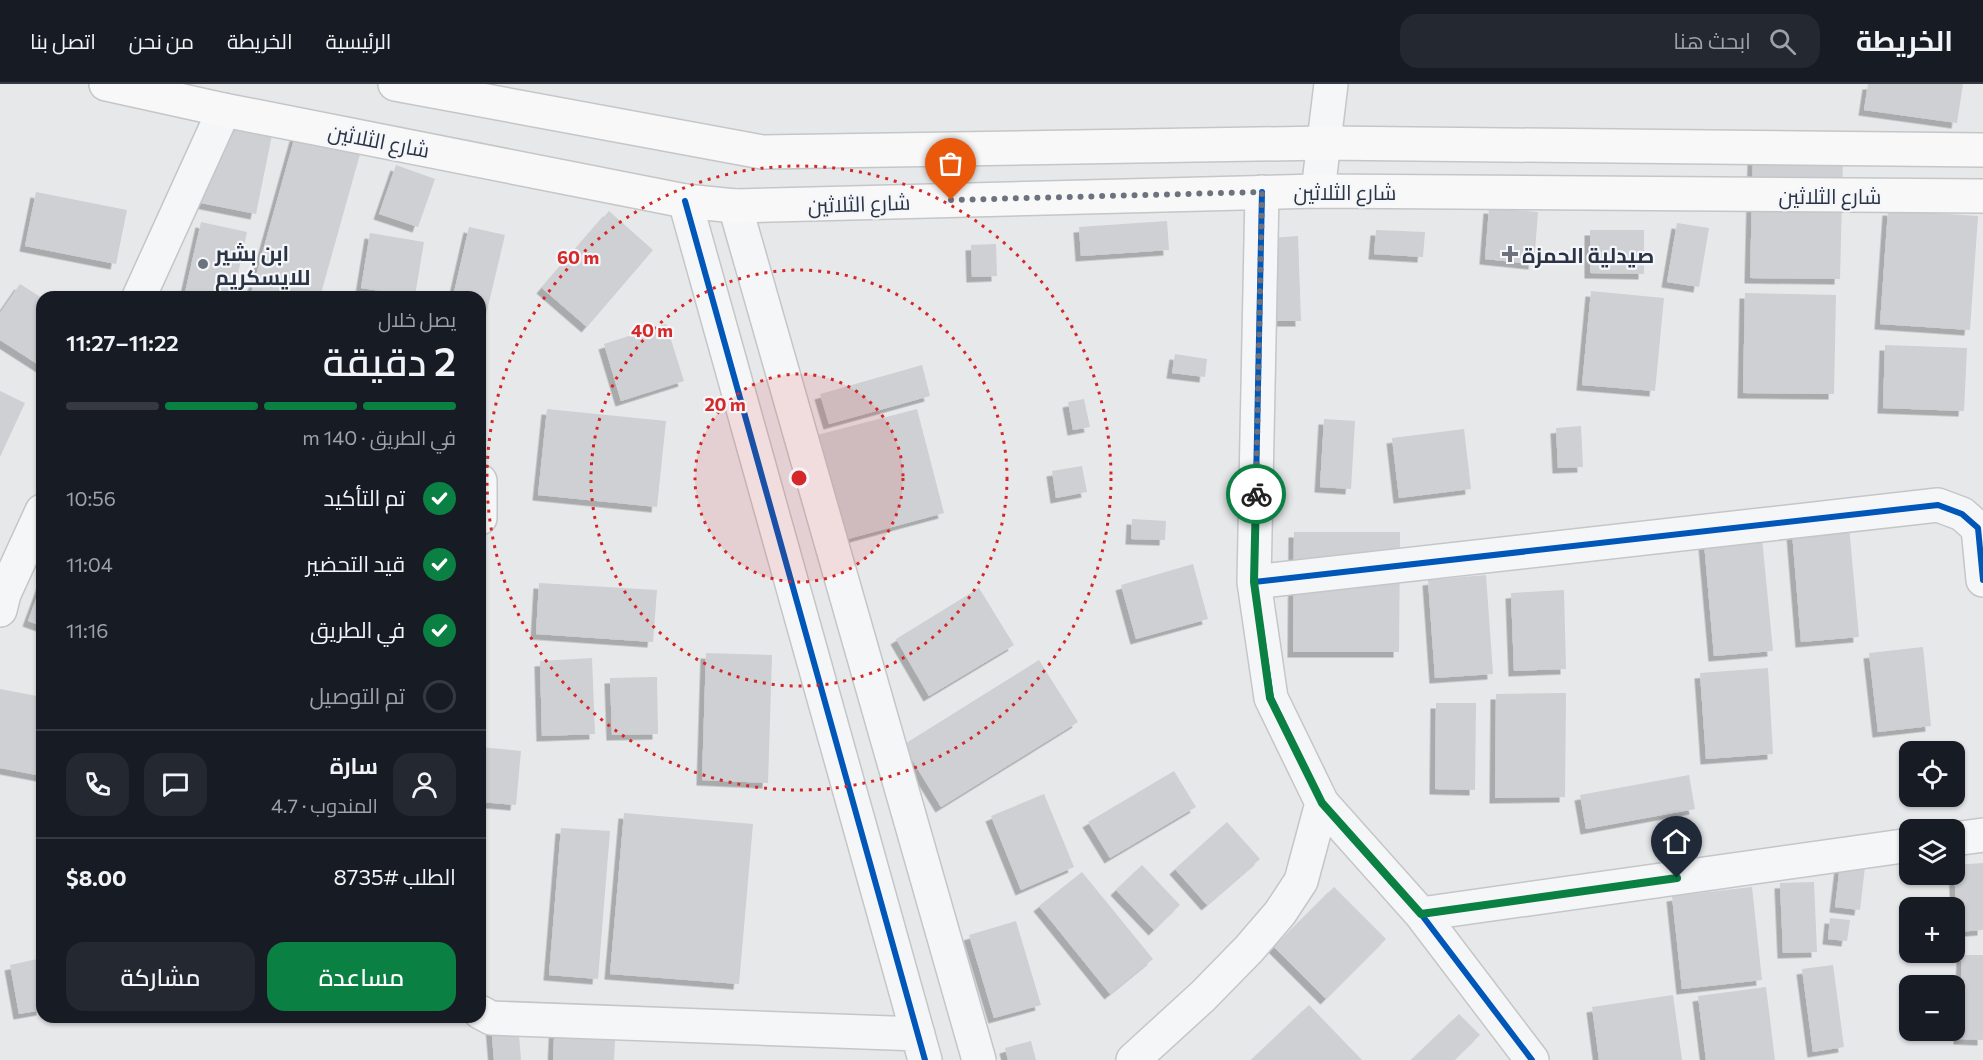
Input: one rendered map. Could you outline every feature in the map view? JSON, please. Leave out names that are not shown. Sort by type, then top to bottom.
[{"type":"main road","name":"شارع الثلاثين","points":[[106,84],[224,110],[685,201],[735,206],[1318,191],[1983,196]]},
{"type":"main road","points":[[395,84],[762,152],[1325,143],[1983,150]]},
{"type":"street","points":[[1318,191],[1331,84]]},
{"type":"street","points":[[143,291],[224,110]]},
{"type":"street","points":[[1262,192],[1254,582],[1270,698],[1322,803],[1421,914],[1532,1060]]},
{"type":"street","points":[[486,1015],[491,1018],[922,1047],[685,201]]},
{"type":"street","points":[[735,206],[979,1060]]},
{"type":"street","points":[[1254,582],[1938,505],[1962,514],[1978,528],[1983,580]]},
{"type":"street","points":[[0,610],[4,594],[36,524]]},
{"type":"street","points":[[1133,1060],[1250,949],[1280,913],[1301,881],[1322,803]]},
{"type":"street","points":[[1965,837],[1983,835]]},
{"type":"street","points":[[1421,914],[1899,847]]},
{"type":"building","points":[[1868,84],[1963,84],[1957,123],[1864,110]]},
{"type":"building","points":[[212,118],[273,130],[256,214],[196,202]]},
{"type":"building","points":[[297,129],[362,147],[322,291],[252,291]]},
{"type":"building","points":[[1753,157],[1843,159],[1840,279],[1750,278]]},
{"type":"building","points":[[396,165],[435,179],[418,227],[379,214]]},
{"type":"building","points":[[36,192],[127,210],[116,264],[25,246]]},
{"type":"building","points":[[1489,208],[1538,212],[1534,264],[1485,259]]},
{"type":"building","points":[[1888,210],[1978,216],[1970,330],[1880,324]]},
{"type":"building","points":[[609,211],[653,250],[587,327],[542,288]]},
{"type":"building","points":[[1167,221],[1169,250],[1081,256],[1079,227]]},
{"type":"building","points":[[201,222],[247,232],[234,291],[185,291]]},
{"type":"building","points":[[1677,223],[1709,228],[1699,287],[1667,282]]},
{"type":"building","points":[[469,227],[505,235],[486,315],[486,291],[454,291]]},
{"type":"building","points":[[1376,230],[1425,232],[1423,257],[1374,254]]},
{"type":"building","points":[[1590,230],[1644,230],[1644,274],[1590,273]]},
{"type":"building","points":[[370,233],[424,242],[416,291],[381,291],[361,288]]},
{"type":"building","points":[[1298,236],[1301,321],[1273,321],[1270,238]]},
{"type":"building","points":[[996,244],[997,276],[972,277],[971,245]]},
{"type":"building","points":[[20,284],[36,294],[36,363],[0,340],[0,313]]},
{"type":"building","points":[[1591,291],[1664,298],[1655,391],[1582,385]]},
{"type":"building","points":[[1745,293],[1836,295],[1834,394],[1743,393]]},
{"type":"building","points":[[666,324],[684,381],[621,401],[604,344]]},
{"type":"building","points":[[1885,345],[1967,348],[1964,411],[1883,408]]},
{"type":"building","points":[[1175,354],[1207,359],[1205,377],[1172,373]]},
{"type":"building","points":[[922,365],[930,396],[829,424],[820,394]]},
{"type":"building","points":[[0,391],[25,403],[0,457]]},
{"type":"building","points":[[1084,399],[1090,427],[1073,430],[1068,402]]},
{"type":"building","points":[[547,409],[666,421],[657,507],[538,495]]},
{"type":"building","points":[[917,409],[944,513],[844,540],[817,435]]},
{"type":"building","points":[[1324,419],[1355,421],[1351,489],[1320,487]]},
{"type":"building","points":[[1581,426],[1583,467],[1558,468],[1556,428]]},
{"type":"building","points":[[1464,429],[1471,489],[1399,498],[1392,438]]},
{"type":"building","points":[[1082,466],[1087,492],[1056,498],[1052,471]]},
{"type":"building","points":[[1132,519],[1166,521],[1165,540],[1131,539]]},
{"type":"building","points":[[1849,526],[1859,637],[1801,642],[1792,532]]},
{"type":"building","points":[[1294,532],[1400,532],[1399,652],[1293,652]]},
{"type":"building","points":[[1762,538],[1773,651],[1714,656],[1704,543]]},
{"type":"building","points":[[1193,564],[1208,619],[1136,639],[1121,585]]},
{"type":"building","points":[[1486,575],[1493,674],[1435,678],[1428,580]]},
{"type":"building","points":[[539,583],[657,590],[653,642],[536,634]]},
{"type":"building","points":[[979,588],[1014,645],[929,696],[896,639]]},
{"type":"building","points":[[1564,590],[1566,669],[1514,671],[1511,593]]},
{"type":"building","points":[[36,599],[36,624],[28,621]]},
{"type":"building","points":[[1923,647],[1931,726],[1878,732],[1869,653]]},
{"type":"building","points":[[706,653],[772,655],[768,783],[702,780]]},
{"type":"building","points":[[592,658],[595,734],[542,736],[540,661]]},
{"type":"building","points":[[1039,660],[1078,722],[941,807],[903,745]]},
{"type":"building","points":[[1768,668],[1773,754],[1706,759],[1700,673]]},
{"type":"building","points":[[657,677],[658,734],[612,735],[610,678]]},
{"type":"building","points":[[0,689],[36,696],[36,775],[0,768]]},
{"type":"building","points":[[1566,693],[1565,797],[1495,798],[1496,694]]},
{"type":"building","points":[[1436,703],[1476,703],[1475,790],[1435,789]]},
{"type":"building","points":[[486,748],[521,751],[516,805],[486,802]]},
{"type":"building","points":[[1174,771],[1196,807],[1110,858],[1088,822]]},
{"type":"building","points":[[1689,775],[1695,809],[1586,829],[1580,795]]},
{"type":"building","points":[[1044,794],[1074,867],[1021,890],[991,816]]},
{"type":"building","points":[[624,813],[753,824],[739,984],[610,974]]},
{"type":"building","points":[[1227,822],[1260,859],[1207,905],[1175,869]]},
{"type":"building","points":[[561,828],[610,831],[598,979],[549,975]]},
{"type":"building","points":[[1983,863],[1983,930],[1965,931],[1965,897],[1955,897],[1955,885],[1965,885],[1965,864]]},
{"type":"building","points":[[1142,865],[1180,905],[1154,930],[1116,890]]},
{"type":"building","points":[[1840,865],[1865,867],[1860,910],[1835,907]]},
{"type":"building","points":[[1082,872],[1153,959],[1110,994],[1039,906]]},
{"type":"building","points":[[1814,882],[1817,952],[1783,953],[1780,883]]},
{"type":"building","points":[[1334,887],[1386,939],[1326,999],[1274,947]]},
{"type":"building","points":[[1752,887],[1762,980],[1682,989],[1672,896]]},
{"type":"building","points":[[1830,918],[1850,920],[1847,941],[1828,939]]},
{"type":"building","points":[[1016,921],[1041,1005],[994,1018],[969,935]]},
{"type":"building","points":[[1965,955],[1983,955],[1983,1040],[1965,1039],[1965,975],[1961,975]]},
{"type":"building","points":[[36,959],[36,1011],[19,1014],[10,965]]},
{"type":"building","points":[[1833,965],[1844,1047],[1813,1052],[1802,969]]},
{"type":"building","points":[[1766,987],[1775,1060],[1706,1060],[1698,996]]},
{"type":"building","points":[[1673,995],[1682,1060],[1599,1060],[1592,1007]]},
{"type":"building","points":[[1309,1005],[1362,1060],[1251,1060]]},
{"type":"building","points":[[1459,1014],[1480,1035],[1454,1060],[1411,1060]]},
{"type":"building","points":[[555,1018],[616,1021],[614,1060],[553,1060]]},
{"type":"building","points":[[518,1022],[521,1060],[494,1060],[491,1024]]},
{"type":"building","points":[[1031,1041],[1036,1060],[1008,1060],[1005,1048]]},
{"type":"cycle path","points":[[1262,192],[1254,582],[1271,698],[1322,803],[1421,914],[1532,1060]]},
{"type":"cycle path","points":[[685,201],[925,1060]]},
{"type":"cycle path","points":[[1254,582],[1938,505],[1962,514],[1978,528],[1983,580]]},
{"type":"way so far","points":[[951,200],[1262,192],[1256,494]]},
{"type":"place","name":"صيدلية الحمزة","points":[[1510,254]]},
{"type":"place","name":"ابن بشير للايسكريم","points":[[203,264]]},
{"type":"route","points":[[1256,494],[1254,582],[1270,698],[1322,803],[1421,914],[1677,878]]}]
